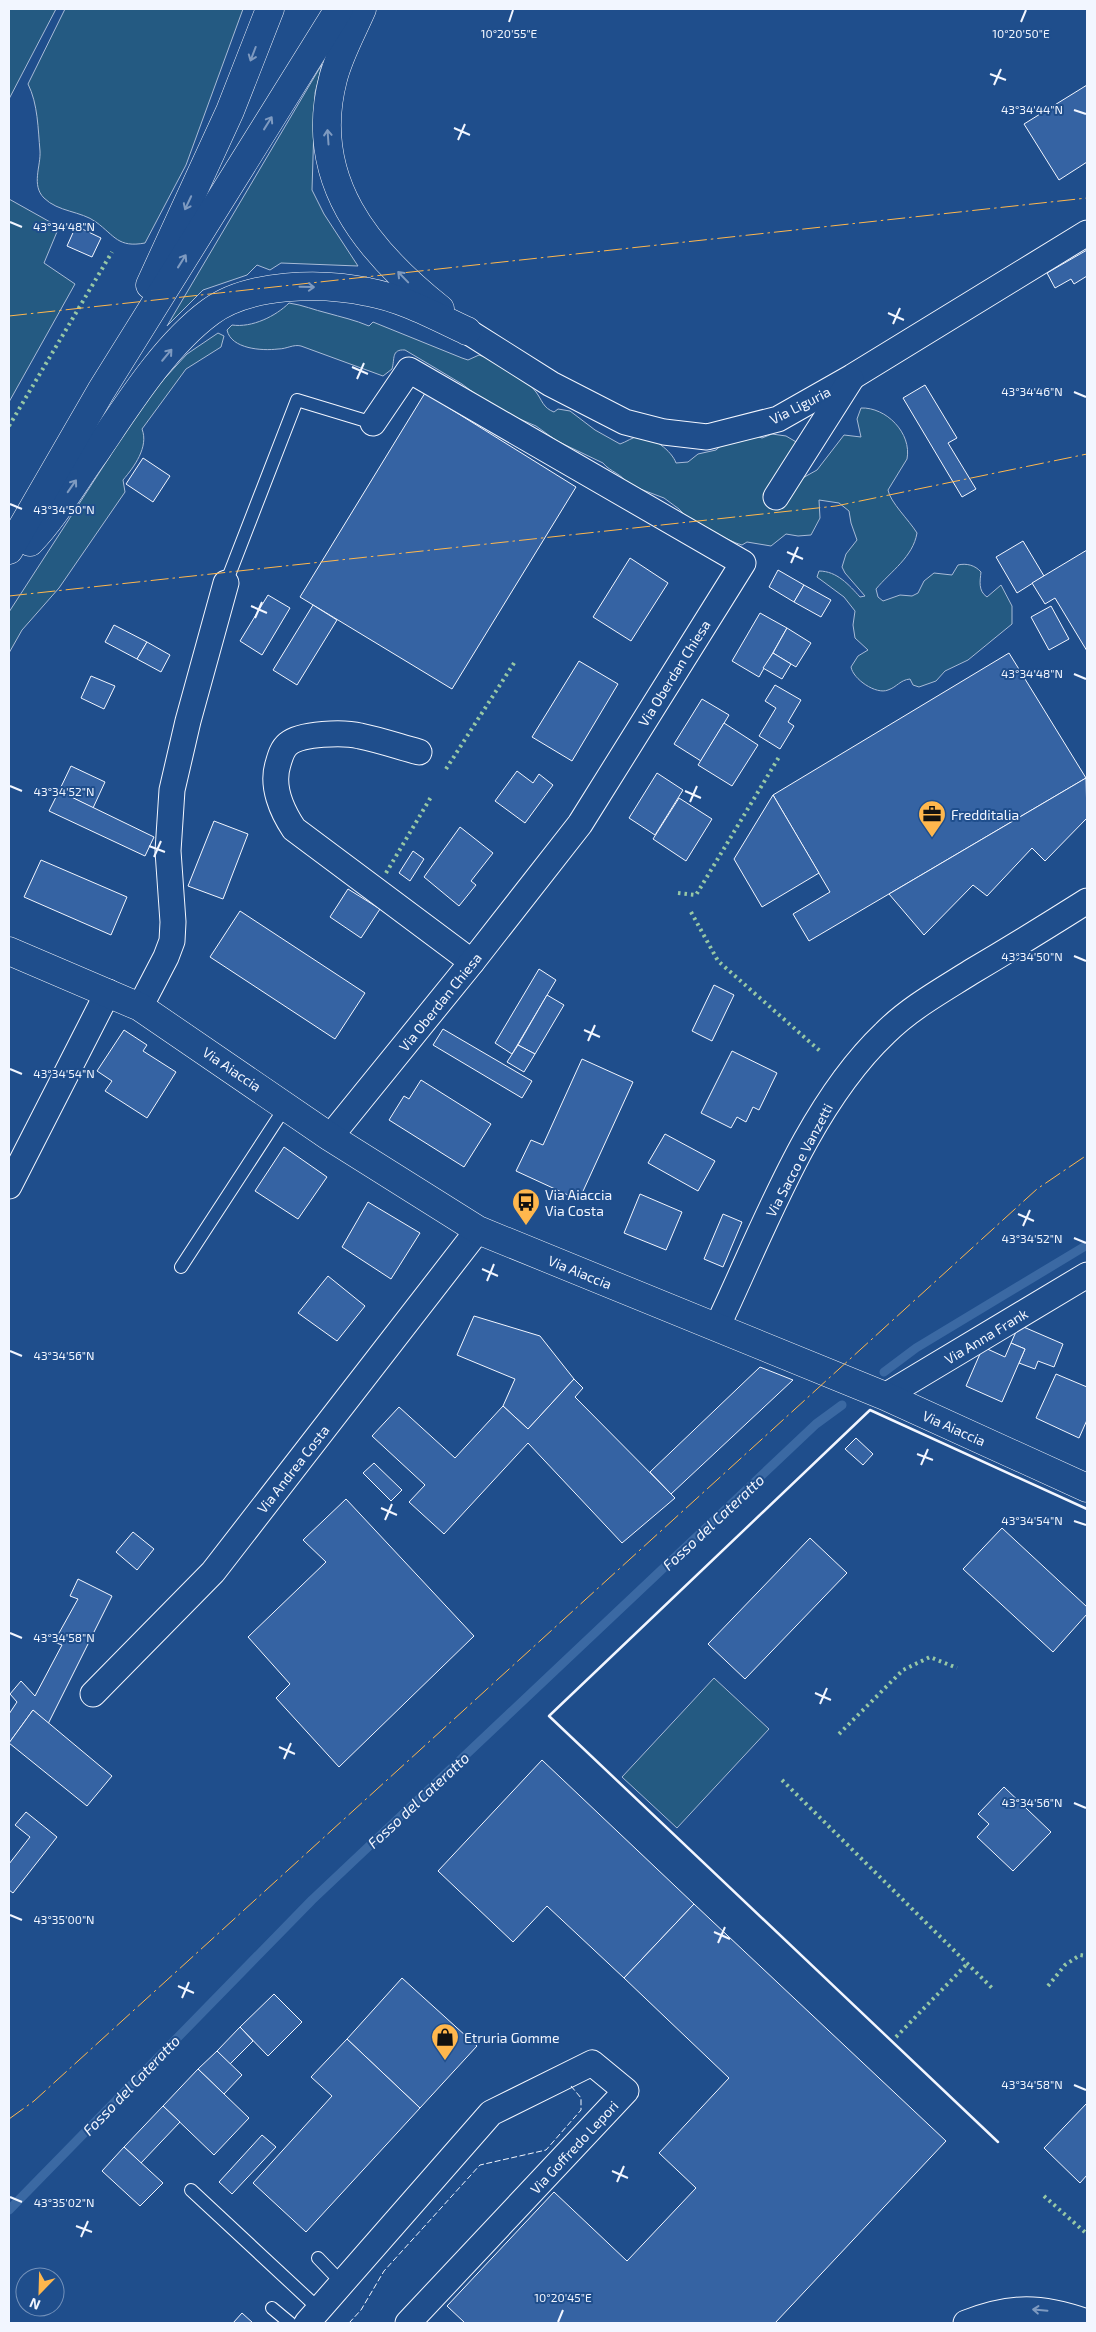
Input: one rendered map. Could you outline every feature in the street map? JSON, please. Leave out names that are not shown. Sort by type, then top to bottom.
[{"type":"main road","points":[[101,391],[230,112],[270,9]]},
{"type":"main road","points":[[9,550],[101,391],[339,9]]},
{"type":"main road","points":[[362,9],[340,59],[333,79],[330,98],[329,154],[335,180],[346,206],[366,236],[416,290],[467,331]]},
{"type":"main road","points":[[9,565],[37,535],[161,362],[193,326],[223,304],[264,291],[282,288],[349,289],[389,298],[467,331]]},
{"type":"main road","name":"Via Aiaccia","points":[[9,950],[140,1007],[330,1137],[478,1230],[885,1396],[1087,1488]]},
{"type":"street","name":"Via Liguria","points":[[467,331],[502,354],[581,400],[625,422],[664,432],[707,437],[778,419],[852,377],[1087,233]]},
{"type":"street","name":"Via Oberdan Chiesa","points":[[330,1137],[472,962],[580,824],[742,563],[409,370],[373,423]]},
{"type":"street","points":[[776,497],[852,377]]},
{"type":"street","points":[[140,1007],[166,957],[172,940],[173,922],[168,852],[172,790],[188,721],[226,583]]},
{"type":"street","points":[[419,752],[358,735],[319,735],[302,738],[288,744],[281,754],[275,772],[278,794],[283,812],[294,829],[472,962]]},
{"type":"street","name":"Via Sacco e Vanzetti","points":[[717,1327],[784,1183],[812,1131],[843,1082],[866,1052],[885,1032],[915,1007],[1087,901]]},
{"type":"street","points":[[9,1186],[108,992]]},
{"type":"street","name":"Via Andrea Costa","points":[[93,1694],[213,1572],[478,1230]]},
{"type":"street","name":"Via Anna Frank","points":[[885,1396],[1087,1275]]},
{"type":"street","name":"Via Goffredo Lepori","points":[[313,2316],[491,2113],[592,2063],[626,2091],[408,2323]]},
{"type":"street","points":[[966,2323],[986,2316],[1018,2309],[1047,2310],[1087,2322]]},
{"type":"lane","points":[[226,583],[297,400],[373,423]]},
{"type":"lane","points":[[181,1267],[286,1106]]},
{"type":"lane","points":[[191,2190],[313,2316]]},
{"type":"lane","points":[[318,2258],[342,2283]]},
{"type":"lane","points":[[272,2308],[290,2323]]},
{"type":"shaded area","points":[[9,9],[56,9],[9,99]]},
{"type":"shaded area","points":[[65,9],[243,9],[186,165],[145,243],[129,244],[118,240],[90,218],[50,203],[40,193],[37,181],[40,157],[38,125],[36,108],[28,84]]},
{"type":"shaded area","points":[[322,64],[315,93],[312,190],[324,214],[358,266],[281,263],[270,270],[257,265],[247,275],[203,290],[167,326]]},
{"type":"shaded area","points":[[9,199],[59,227],[44,263],[75,284],[9,402]]},
{"type":"shaded area","points":[[289,303],[369,326],[373,322],[468,360],[479,355],[487,358],[510,369],[525,380],[550,410],[554,412],[558,409],[570,411],[595,430],[620,444],[639,436],[655,441],[666,449],[676,463],[688,462],[698,454],[716,450],[726,441],[749,433],[762,438],[772,434],[786,436],[798,443],[799,480],[817,470],[844,435],[861,437],[857,419],[861,408],[879,412],[895,423],[905,440],[907,459],[888,490],[889,495],[917,533],[915,542],[906,557],[876,589],[878,597],[883,601],[900,595],[912,596],[918,593],[924,581],[934,573],[952,575],[958,565],[967,564],[981,572],[981,589],[987,597],[1001,585],[1012,606],[1012,624],[968,660],[945,671],[936,681],[919,687],[913,685],[910,679],[888,690],[883,691],[872,688],[860,681],[851,667],[858,656],[868,650],[855,638],[853,625],[855,611],[844,597],[817,577],[819,571],[831,573],[842,580],[860,597],[865,596],[842,567],[846,554],[857,540],[849,511],[839,503],[819,500],[820,518],[811,535],[798,536],[786,534],[771,546],[747,542],[742,545],[736,543],[693,524],[679,509],[664,498],[627,484],[623,478],[603,463],[557,441],[536,426],[494,408],[462,384],[405,350],[397,351],[394,355],[392,369],[383,376],[301,346],[271,350],[241,345],[234,341],[227,330],[232,325],[248,325],[263,320]]},
{"type":"shaded area","points":[[218,333],[224,336],[221,347],[186,369],[142,429],[144,443],[136,463],[123,480],[125,492],[59,588],[22,630],[9,653],[9,612],[110,456],[116,438],[132,422],[153,391],[187,354]]},
{"type":"shaded area","points":[[714,1678],[769,1729],[677,1828],[622,1777]]},
{"type":"building","points":[[1087,85],[1087,162],[1059,180],[1024,124]]},
{"type":"building","points":[[76,226],[101,238],[92,257],[67,246]]},
{"type":"building","points":[[1087,250],[1087,276],[1074,284],[1071,279],[1055,288],[1047,273]]},
{"type":"building","points":[[925,385],[957,438],[948,443],[976,489],[962,497],[903,398]]},
{"type":"building","points":[[425,393],[576,487],[452,689],[300,597]]},
{"type":"building","points":[[143,458],[170,476],[153,502],[126,484]]},
{"type":"building","points":[[1023,541],[1044,576],[1017,593],[996,557]]},
{"type":"building","points":[[1087,550],[1087,651],[1055,598],[1045,604],[1032,583]]},
{"type":"building","points":[[630,558],[668,583],[631,641],[593,617]]},
{"type":"building","points":[[778,570],[804,585],[794,602],[769,587]]},
{"type":"building","points":[[804,585],[831,600],[821,617],[794,602]]},
{"type":"building","points":[[268,595],[290,608],[262,655],[240,641]]},
{"type":"building","points":[[313,605],[337,620],[297,685],[273,670]]},
{"type":"building","points":[[1051,606],[1069,639],[1049,650],[1031,617]]},
{"type":"building","points":[[760,613],[787,628],[759,677],[732,661]]},
{"type":"building","points":[[114,625],[147,642],[137,659],[105,642]]},
{"type":"building","points":[[787,628],[811,643],[796,667],[773,653]]},
{"type":"building","points":[[147,642],[170,655],[161,672],[137,659]]},
{"type":"building","points":[[773,653],[791,664],[782,679],[763,668]]},
{"type":"building","points":[[1009,653],[1086,778],[809,941],[793,914],[830,892],[773,795]]},
{"type":"building","points":[[579,661],[618,684],[572,761],[532,737]]},
{"type":"building","points":[[91,676],[115,686],[104,709],[81,698]]},
{"type":"building","points":[[775,685],[801,700],[788,722],[794,726],[780,749],[759,736],[776,708],[765,701]]},
{"type":"building","points":[[702,699],[729,715],[701,761],[674,744]]},
{"type":"building","points":[[724,723],[758,745],[732,786],[698,765]]},
{"type":"building","points":[[71,766],[105,782],[93,808],[59,791]]},
{"type":"building","points":[[517,771],[533,783],[539,774],[553,785],[525,823],[495,801]]},
{"type":"building","points":[[657,773],[683,790],[655,835],[629,818]]},
{"type":"building","points":[[1086,778],[1087,818],[1045,861],[1032,848],[987,896],[973,885],[924,935],[889,894]]},
{"type":"building","points":[[59,791],[154,837],[145,856],[49,811]]},
{"type":"building","points":[[773,795],[819,873],[762,907],[734,859]]},
{"type":"building","points":[[679,798],[712,819],[686,861],[653,839]]},
{"type":"building","points":[[214,821],[248,834],[223,899],[188,886]]},
{"type":"building","points":[[460,827],[493,853],[471,881],[476,885],[459,906],[424,877]]},
{"type":"building","points":[[413,851],[424,859],[410,881],[399,873]]},
{"type":"building","points":[[41,860],[127,897],[111,935],[24,897]]},
{"type":"building","points":[[348,889],[380,909],[361,938],[330,917]]},
{"type":"building","points":[[240,911],[365,993],[335,1039],[210,957]]},
{"type":"building","points":[[539,969],[556,980],[512,1054],[495,1043]]},
{"type":"building","points":[[714,985],[734,995],[712,1041],[692,1031]]},
{"type":"building","points":[[547,995],[564,1005],[535,1054],[518,1045]]},
{"type":"building","points":[[443,1029],[532,1081],[522,1098],[433,1045]]},
{"type":"building","points":[[124,1030],[147,1045],[143,1051],[176,1072],[147,1118],[105,1091],[112,1081],[97,1071]]},
{"type":"building","points":[[518,1045],[535,1054],[524,1072],[507,1062]]},
{"type":"building","points":[[732,1051],[777,1073],[759,1110],[753,1107],[746,1122],[737,1117],[731,1128],[701,1113]]},
{"type":"building","points":[[582,1059],[633,1082],[579,1200],[516,1171],[531,1140],[543,1145]]},
{"type":"building","points":[[421,1080],[491,1124],[464,1167],[389,1120],[404,1096],[409,1099]]},
{"type":"building","points":[[665,1134],[715,1161],[698,1191],[648,1163]]},
{"type":"building","points":[[284,1147],[327,1177],[298,1219],[255,1191]]},
{"type":"building","points":[[640,1194],[682,1212],[666,1250],[624,1233]]},
{"type":"building","points":[[368,1202],[420,1233],[391,1279],[342,1247]]},
{"type":"building","points":[[723,1214],[742,1222],[723,1267],[704,1259]]},
{"type":"building","points":[[328,1276],[365,1306],[337,1341],[298,1313]]},
{"type":"building","points":[[474,1316],[540,1336],[574,1379],[528,1429],[503,1406],[515,1379],[457,1355]]},
{"type":"building","points":[[1019,1325],[1063,1344],[1054,1367],[1038,1361],[1035,1369],[1019,1363],[1025,1349],[1011,1343]]},
{"type":"building","points":[[1011,1343],[1025,1349],[1002,1402],[966,1386],[983,1347],[1005,1357]]},
{"type":"building","points":[[760,1367],[793,1380],[671,1494],[650,1472]]},
{"type":"building","points":[[1056,1374],[1087,1387],[1087,1420],[1079,1438],[1036,1418]]},
{"type":"building","points":[[574,1379],[583,1388],[575,1397],[675,1498],[622,1543],[528,1443],[444,1534],[409,1502],[425,1485],[372,1436],[399,1407],[455,1458],[503,1406],[528,1429]]},
{"type":"building","points":[[856,1438],[873,1454],[863,1465],[845,1449]]},
{"type":"building","points":[[374,1463],[402,1490],[391,1501],[363,1473]]},
{"type":"building","points":[[346,1499],[474,1636],[339,1767],[276,1698],[290,1684],[248,1637],[326,1562],[303,1540]]},
{"type":"building","points":[[1002,1528],[1087,1607],[1087,1614],[1053,1652],[963,1569]]},
{"type":"building","points":[[133,1532],[154,1549],[137,1570],[116,1552]]},
{"type":"building","points":[[810,1538],[847,1573],[745,1679],[708,1644]]},
{"type":"building","points":[[78,1579],[112,1596],[48,1724],[33,1710],[9,1743],[9,1714],[17,1702],[10,1694],[21,1681],[35,1696],[62,1645],[54,1642],[78,1599],[70,1596]]},
{"type":"building","points":[[33,1710],[112,1776],[87,1806],[9,1743]]},
{"type":"building","points":[[542,1760],[694,1904],[624,1978],[547,1906],[513,1942],[438,1871]]},
{"type":"building","points":[[1004,1787],[1051,1832],[1013,1871],[977,1837],[989,1824],[978,1814]]},
{"type":"building","points":[[26,1812],[57,1837],[13,1893],[9,1890],[9,1864],[30,1837],[15,1825]]},
{"type":"building","points":[[694,1904],[946,2141],[775,2323],[465,2323],[447,2306],[554,2192],[627,2261],[696,2188],[659,2153],[729,2078],[624,1978]]},
{"type":"building","points":[[402,1978],[477,2046],[420,2108],[347,2039]]},
{"type":"building","points":[[274,1994],[302,2022],[268,2056],[240,2027]]},
{"type":"building","points":[[240,2027],[253,2041],[230,2064],[217,2051]]},
{"type":"building","points":[[347,2039],[420,2108],[306,2232],[253,2183],[332,2096],[311,2077]]},
{"type":"building","points":[[217,2051],[242,2075],[224,2094],[198,2069]]},
{"type":"building","points":[[198,2069],[249,2118],[214,2155],[163,2106]]},
{"type":"building","points":[[1087,2103],[1087,2175],[1080,2183],[1044,2148]]},
{"type":"building","points":[[163,2106],[180,2122],[141,2163],[124,2147]]},
{"type":"building","points":[[262,2135],[276,2147],[232,2194],[219,2182]]},
{"type":"building","points":[[124,2147],[163,2183],[140,2206],[102,2171]]},
{"type":"building","points":[[242,2313],[253,2323],[233,2323]]},
{"type":"waterway","name":"Fosso del Cateratto","points":[[884,1372],[916,1348],[1087,1245]]},
{"type":"waterway","name":"Fosso del Cateratto","points":[[9,2210],[312,1900],[816,1424],[842,1405]]},
{"type":"hedge","points":[[9,426],[112,252]]},
{"type":"hedge","points":[[446,769],[516,660]]},
{"type":"hedge","points":[[678,893],[696,895],[779,757]]},
{"type":"hedge","points":[[386,873],[431,797]]},
{"type":"hedge","points":[[691,912],[718,961],[820,1051]]},
{"type":"hedge","points":[[839,1734],[903,1670],[930,1657],[957,1668]]},
{"type":"hedge","points":[[782,1780],[993,1989]]},
{"type":"hedge","points":[[1048,1986],[1065,1965],[1080,1955],[1087,1956]]},
{"type":"hedge","points":[[896,2037],[967,1964]]},
{"type":"hedge","points":[[1044,2196],[1087,2234]]},
{"type":"fence","points":[[349,2323],[361,2310],[384,2271],[480,2165],[546,2150],[581,2110],[581,2098],[571,2086]]},
{"type":"wall","points":[[998,2142],[549,1716],[870,1410],[1087,1509]]},
{"type":"power","points":[[9,316],[1087,198]]},
{"type":"power","points":[[9,596],[836,506],[1087,454]]},
{"type":"power","points":[[9,2119],[34,2101],[1037,1189],[1087,1155]]},
{"type":"place","name":"Fredditalia","points":[[932,838]]},
{"type":"place","name":"Via Aiaccia Via Costa","points":[[526,1226]]},
{"type":"place","name":"Etruria Gomme","points":[[445,2061]]}]
